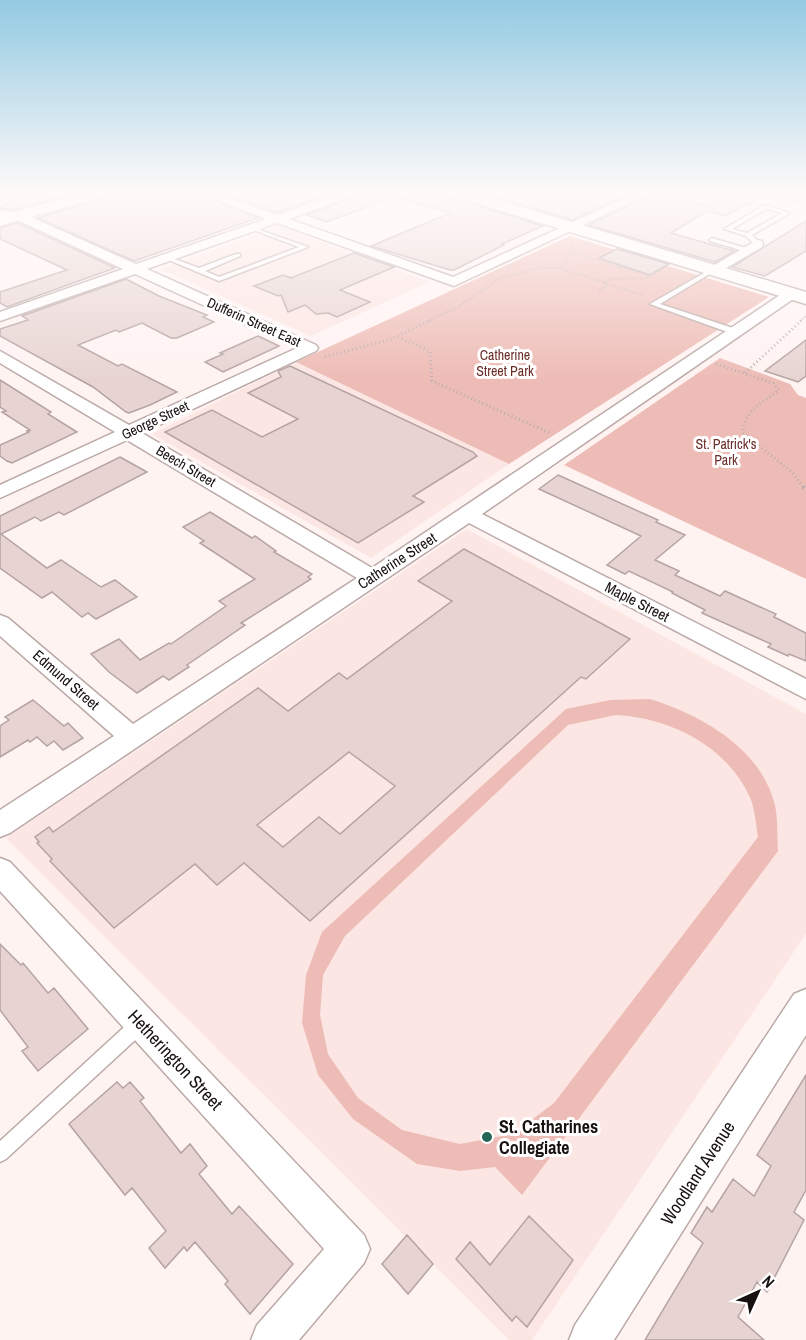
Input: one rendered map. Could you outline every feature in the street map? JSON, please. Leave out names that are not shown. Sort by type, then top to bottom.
[{"type":"street","name":"Dufferin Street East","points":[[105,255],[317,352]]},
{"type":"street","points":[[0,317],[177,255]]},
{"type":"street","points":[[377,255],[454,282],[517,255]]},
{"type":"street","points":[[657,255],[799,296]]},
{"type":"street","points":[[713,270],[735,255]]},
{"type":"street","name":"Catherine Street","points":[[0,825],[371,577],[468,515],[736,332],[799,296]]},
{"type":"street","name":"George Street","points":[[0,492],[129,432],[317,352]]},
{"type":"street","name":"Beech Street","points":[[0,356],[371,577]]},
{"type":"street","name":"Maple Street","points":[[468,515],[806,690]]},
{"type":"street","name":"Edmund Street","points":[[0,623],[132,737]]},
{"type":"street","name":"Hetherington Street","points":[[0,871],[350,1248],[272,1340]]},
{"type":"street","name":"Woodland Avenue","points":[[590,1340],[806,1005]]},
{"type":"lane","points":[[198,271],[238,255]]},
{"type":"lane","points":[[167,258],[219,279],[284,255]]},
{"type":"lane","points":[[713,270],[654,304],[736,332]]},
{"type":"lane","points":[[0,1153],[141,1023]]},
{"type":"path","points":[[561,268],[569,255]]},
{"type":"path","points":[[578,255],[650,276]]},
{"type":"path","points":[[603,283],[610,279],[646,278],[670,265]]},
{"type":"path","points":[[317,352],[346,352],[397,336],[456,308],[500,278],[538,268],[561,268],[644,296]]},
{"type":"path","points":[[564,274],[571,271]]},
{"type":"path","points":[[599,291],[608,285]]},
{"type":"path","points":[[745,374],[806,316]]},
{"type":"path","points":[[397,336],[430,351],[432,381],[552,434]]},
{"type":"path","points":[[698,358],[773,383],[779,390],[742,421],[743,433],[792,472],[806,490]]},
{"type":"shaded area","points":[[201,255],[355,255],[429,282],[311,336],[161,269]]},
{"type":"shaded area","points":[[296,362],[509,464],[371,558],[152,434]]},
{"type":"shaded area","name":"St. Catharines Collegiate","points":[[467,529],[806,714],[806,934],[532,1340],[509,1340],[6,838]]},
{"type":"green space","name":"Catherine Street Park","points":[[530,255],[630,255],[769,297],[509,464],[296,362]]},
{"type":"green space","name":"St. Patrick's Park","points":[[720,358],[790,384],[798,395],[806,398],[806,579],[564,465]]},
{"type":"green space","points":[[650,699],[669,706],[708,725],[743,751],[757,767],[768,785],[775,805],[778,851],[522,1195],[495,1167],[460,1171],[417,1164],[353,1119],[318,1075],[302,1023],[306,975],[322,932],[566,709],[610,700]],"holes":[[[616,715],[637,717],[677,729],[696,739],[728,765],[741,781],[751,800],[758,837],[554,1103],[513,1134],[460,1144],[402,1130],[358,1098],[328,1054],[320,1015],[323,975],[345,936],[568,725]]]},
{"type":"building","points":[[34,255],[86,255],[115,268],[7,307],[0,303],[0,292],[67,270]]},
{"type":"building","points":[[120,255],[153,255],[134,261]]},
{"type":"building","points":[[350,255],[358,255],[394,267],[340,290],[370,302],[337,317],[328,313],[316,314],[305,305],[288,312],[281,295],[278,296],[254,286],[283,275],[291,278]]},
{"type":"building","points":[[399,255],[485,255],[450,270]]},
{"type":"building","points":[[606,255],[636,255],[669,264],[650,275],[599,258]]},
{"type":"building","points":[[690,255],[728,255],[715,262]]},
{"type":"building","points":[[752,255],[800,255],[765,276],[732,267]]},
{"type":"building","points":[[126,279],[159,296],[207,315],[203,317],[214,322],[177,338],[171,338],[142,323],[119,332],[116,330],[78,345],[118,366],[122,364],[177,392],[150,405],[126,412],[93,387],[0,336],[0,329],[28,320],[22,316]]},
{"type":"building","points":[[258,336],[279,346],[223,372],[205,362],[223,354],[220,353]]},
{"type":"building","points":[[806,340],[806,376],[798,382],[765,371]]},
{"type":"building","points":[[290,366],[473,452],[477,456],[413,496],[424,502],[358,543],[165,432],[212,410],[262,437],[298,419],[248,393],[281,377],[278,371]]},
{"type":"building","points":[[0,380],[51,412],[48,414],[77,432],[12,463],[7,461],[0,456],[0,445],[30,430],[2,412],[6,411],[0,407]]},
{"type":"building","points":[[120,457],[147,472],[64,515],[59,512],[41,521],[35,517],[1,534],[47,568],[61,560],[101,587],[115,580],[137,597],[96,619],[88,613],[82,617],[52,592],[42,598],[0,568],[0,516]]},
{"type":"building","points":[[558,475],[658,520],[656,522],[685,535],[655,560],[679,571],[675,575],[720,596],[725,591],[776,614],[774,617],[806,633],[806,661],[768,647],[771,644],[702,613],[705,610],[673,592],[629,571],[625,574],[607,565],[641,536],[539,489]]},
{"type":"building","points":[[210,512],[252,538],[255,536],[276,551],[274,552],[312,574],[308,577],[311,579],[241,623],[245,625],[187,665],[189,667],[169,680],[163,676],[137,693],[109,672],[91,654],[119,639],[140,660],[169,643],[171,644],[226,606],[219,601],[255,579],[200,543],[204,541],[183,527]]},
{"type":"building","points":[[464,549],[630,639],[586,679],[581,677],[310,921],[244,863],[217,885],[195,864],[114,928],[50,861],[52,859],[37,843],[39,842],[35,837],[49,827],[53,832],[258,688],[288,711],[339,673],[347,679],[452,601],[418,581]],"holes":[[[349,752],[395,786],[340,834],[319,817],[283,847],[257,825]]]},
{"type":"building","points":[[33,700],[64,726],[68,723],[83,738],[63,750],[54,741],[47,746],[37,737],[0,757],[0,726],[9,720],[5,717]]},
{"type":"building","points":[[0,944],[21,965],[23,963],[48,993],[54,988],[88,1029],[38,1071],[22,1051],[28,1047],[0,1010]]},
{"type":"building","points":[[806,1075],[806,1190],[794,1212],[804,1220],[767,1292],[757,1282],[738,1317],[764,1340],[645,1340],[703,1243],[691,1233],[707,1207],[712,1212],[733,1179],[754,1196],[771,1166],[757,1155]]},
{"type":"building","points":[[117,1082],[123,1088],[130,1082],[144,1098],[140,1101],[181,1153],[190,1144],[207,1166],[199,1174],[232,1214],[239,1206],[293,1264],[250,1314],[225,1284],[228,1281],[195,1242],[187,1251],[184,1247],[165,1268],[149,1248],[166,1231],[132,1188],[125,1195],[69,1124]]},
{"type":"building","points":[[529,1216],[573,1260],[527,1327],[516,1316],[512,1321],[456,1259],[470,1242],[490,1265]]},
{"type":"building","points":[[407,1235],[433,1264],[408,1294],[382,1264]]},
{"type":"place","name":"St. Catharines Collegiate","points":[[487,1137]]}]
